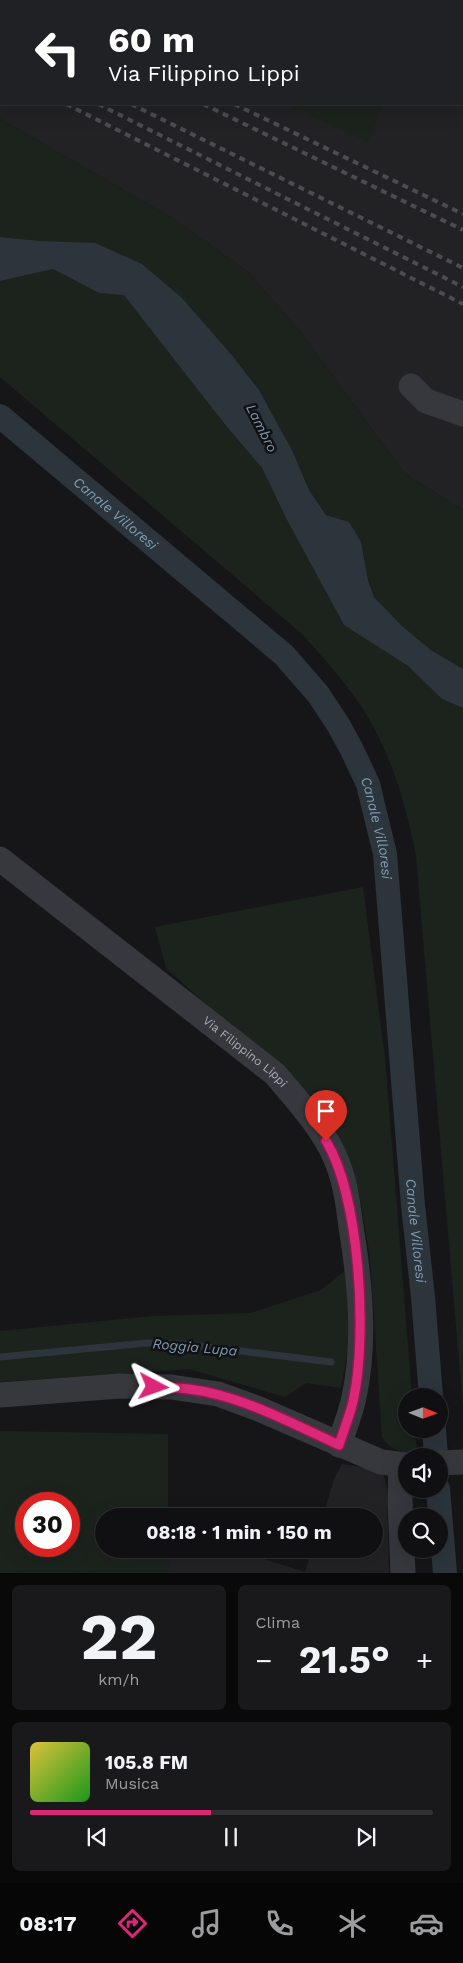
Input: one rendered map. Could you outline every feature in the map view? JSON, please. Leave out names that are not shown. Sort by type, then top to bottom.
[{"type":"street","points":[[411,386],[426,401],[463,414]]},
{"type":"street","name":"Via Filippino Lippi","points":[[0,859],[275,1074],[307,1111],[335,1156],[346,1189],[356,1256],[360,1307],[360,1353],[354,1397],[339,1445]]},
{"type":"street","points":[[0,1395],[120,1386],[171,1387],[218,1394],[381,1462],[398,1464]]},
{"type":"street","points":[[400,1498],[403,1573]]},
{"type":"shaded area","points":[[0,105],[463,105],[463,510],[405,474],[298,329],[247,271],[172,218],[0,119]]},
{"type":"shaded area","points":[[288,105],[383,105],[368,142]]},
{"type":"shaded area","points":[[0,119],[172,218],[247,271],[298,329],[405,474],[463,510],[463,669],[431,650],[402,626],[374,597],[368,580],[361,542],[326,515],[309,490],[293,452],[259,390],[231,354],[182,298],[142,264],[40,241],[0,237]]},
{"type":"shaded area","points":[[53,269],[99,293],[124,294],[223,422],[262,468],[287,520],[344,625],[408,666],[442,699],[463,708],[463,1409],[416,856],[394,772],[366,714],[354,696],[302,634],[0,377],[0,281]]},
{"type":"shaded area","points":[[363,887],[385,1058],[411,1388],[398,1388],[398,1438],[416,1438],[416,1448],[398,1448],[398,1450],[388,1444],[382,1436],[370,1257],[359,1192],[343,1149],[255,1049],[166,968],[155,927]]},
{"type":"shaded area","points":[[346,1270],[351,1333],[341,1388],[306,1383],[285,1397],[189,1369],[0,1382],[0,1331],[153,1316],[251,1313],[321,1290]]},
{"type":"shaded area","points":[[0,1431],[168,1434],[168,1508],[95,1508],[95,1558],[169,1558],[169,1573],[0,1573]]},
{"type":"shaded area","points":[[342,1464],[383,1471],[387,1489],[389,1573],[169,1573],[169,1558],[261,1558],[305,1572],[309,1558],[383,1558],[383,1508],[325,1508],[334,1479]]},
{"type":"water","name":"Lambro","points":[[0,237],[95,243],[142,264],[182,298],[231,354],[259,390],[293,452],[309,490],[326,515],[349,522],[361,542],[368,580],[374,597],[402,626],[431,650],[463,669],[463,708],[442,699],[408,666],[344,625],[287,520],[262,468],[223,422],[124,295],[99,293],[53,269],[0,281]]},
{"type":"waterway","name":"Canale Villoresi","points":[[0,416],[284,655],[318,694],[339,726],[368,784],[385,854],[413,1205],[430,1388]]},
{"type":"waterway","name":"Roggia Lupa","points":[[0,1357],[147,1343],[183,1344],[331,1362]]},
{"type":"waterway","name":"Canale Villoresi","points":[[435,1438],[435,1448]]},
{"type":"waterway","name":"Canale Villoresi","points":[[439,1498],[445,1573]]},
{"type":"railway","points":[[68,105],[463,304]]},
{"type":"railway","points":[[100,105],[463,287]]},
{"type":"railway","points":[[133,105],[463,268]]},
{"type":"railway","points":[[205,105],[463,230]]},
{"type":"railway","points":[[236,105],[463,214]]},
{"type":"route","points":[[154,1387],[171,1387],[218,1394],[339,1445],[354,1397],[360,1353],[360,1307],[356,1256],[346,1189],[335,1156],[326,1141]]}]
